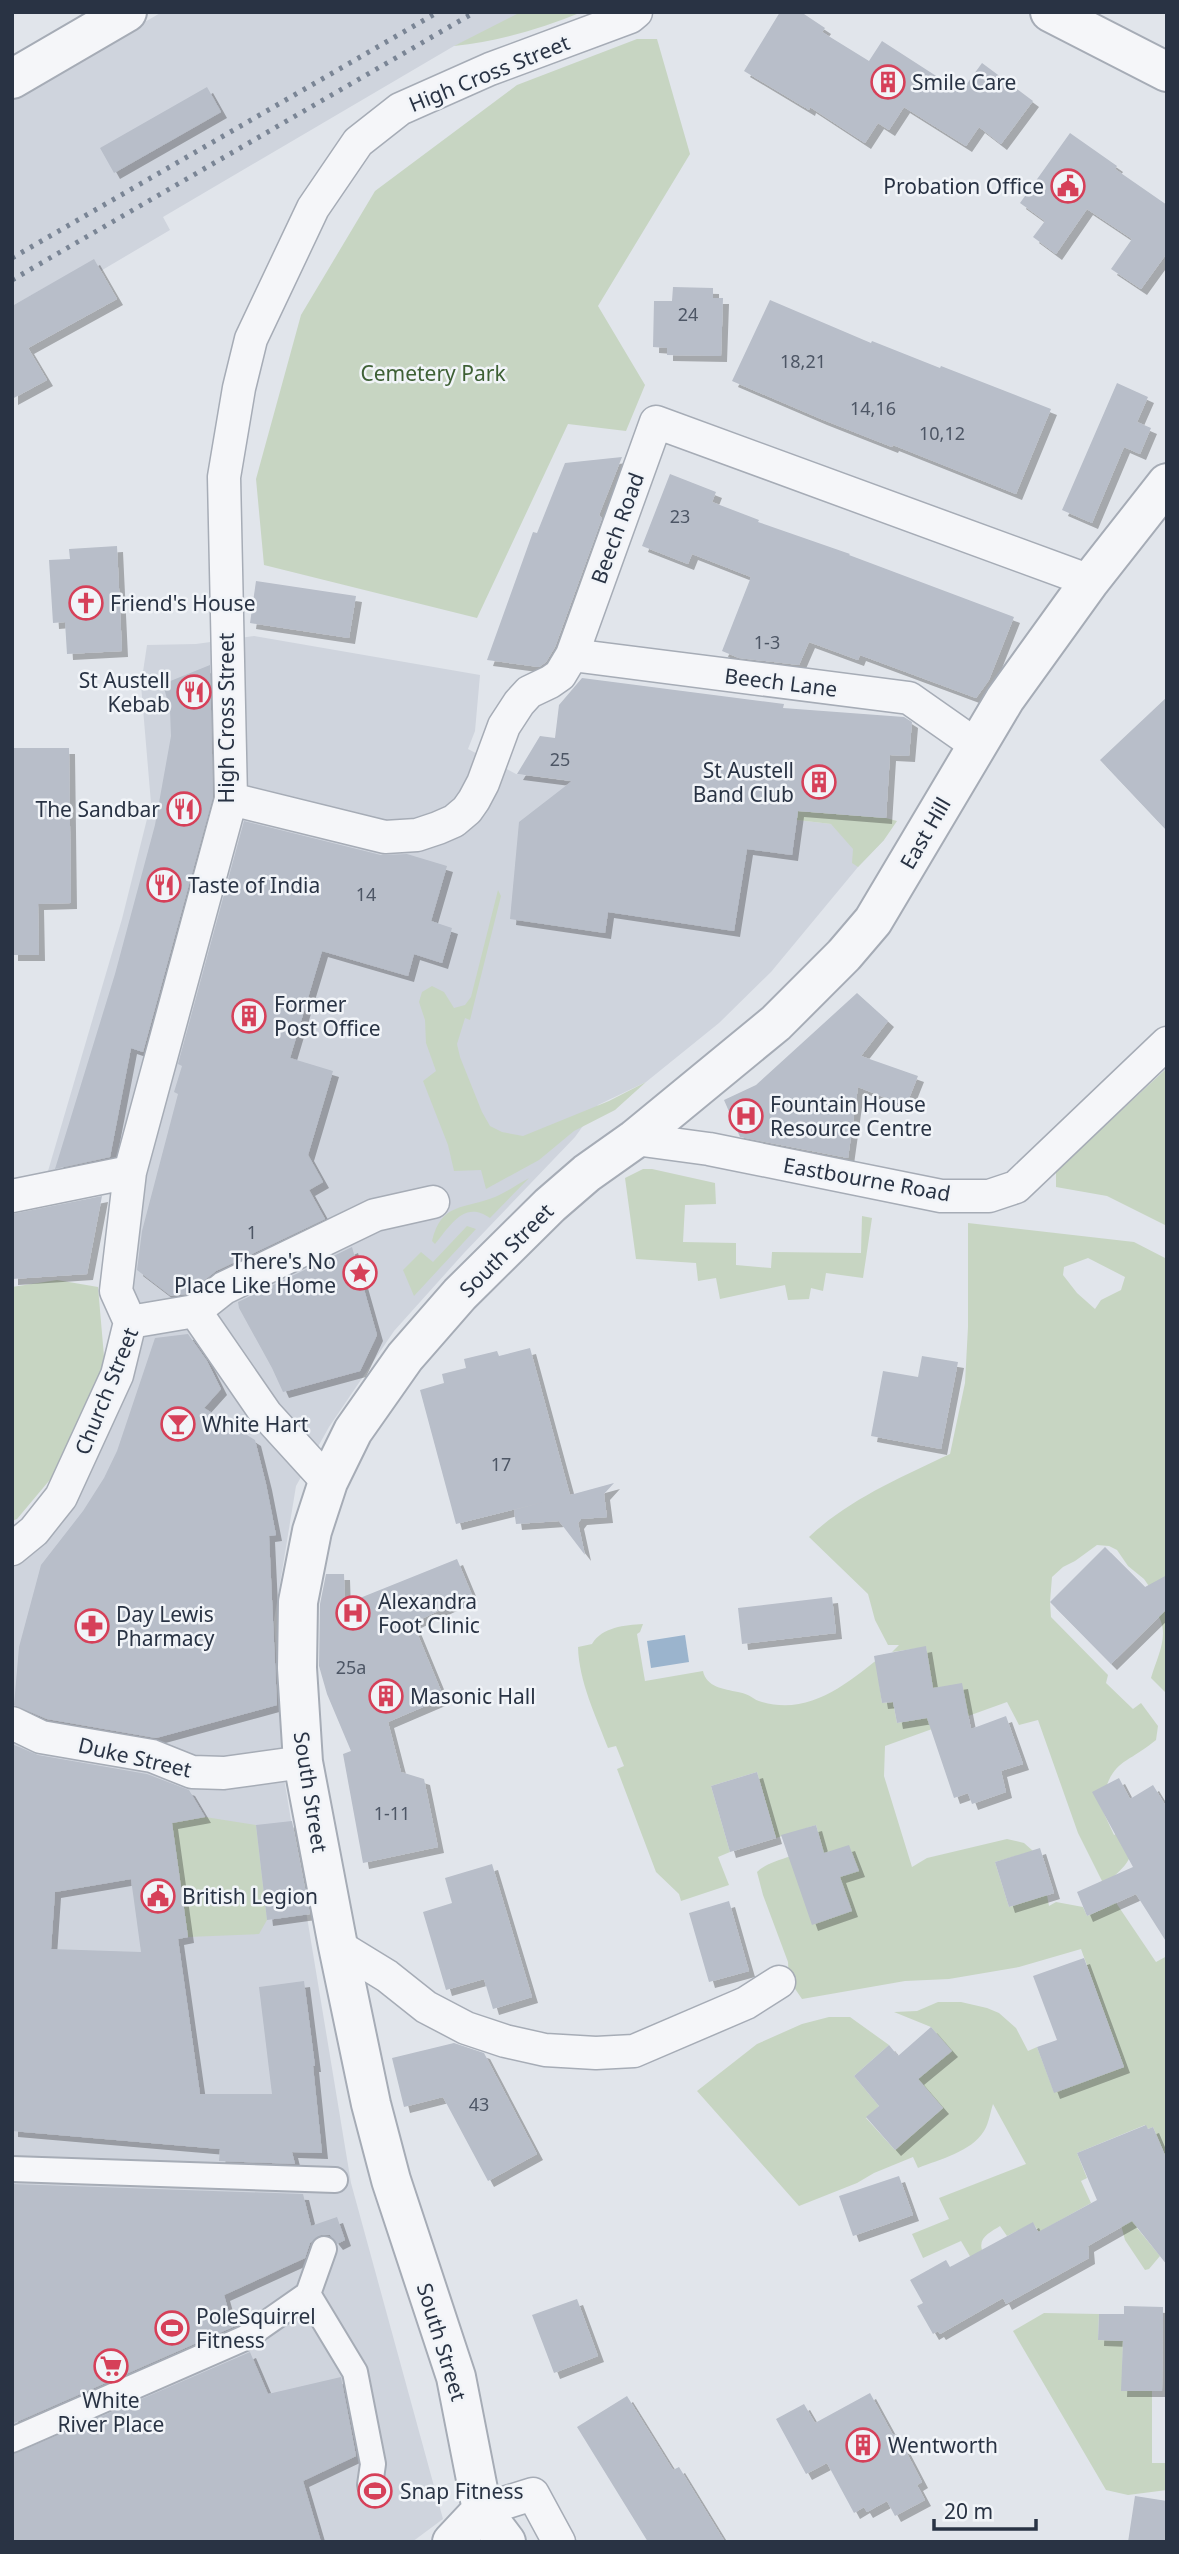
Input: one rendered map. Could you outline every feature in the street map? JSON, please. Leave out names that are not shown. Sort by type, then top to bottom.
[{"type":"street","points":[[12,79],[127,12]]},
{"type":"street","name":"High Cross Street","points":[[130,1322],[116,1291],[130,1172],[231,799],[224,477],[239,388],[251,339],[313,208],[358,142],[400,109],[490,69],[631,17],[636,12]]},
{"type":"street","points":[[1050,12],[1167,72]]},
{"type":"street","name":"Beech Road","points":[[231,799],[385,837],[417,835],[454,821],[467,810],[492,762],[504,726],[519,703],[529,692],[560,675],[572,655],[656,422],[1090,581]]},
{"type":"street","name":"East Hill","points":[[635,1139],[776,1023],[844,955],[873,921],[1004,699],[1090,581],[1167,483]]},
{"type":"street","name":"Beech Lane","points":[[572,655],[909,698],[976,745]]},
{"type":"street","name":"Eastbourne Road","points":[[635,1139],[720,1151],[941,1196],[989,1196],[1016,1187],[1167,1043]]},
{"type":"street","name":"South Street","points":[[506,2542],[482,2511],[456,2377],[391,2180],[370,2104],[303,1762],[297,1668],[298,1602],[312,1531],[328,1482],[353,1431],[405,1357],[460,1294],[550,1205],[587,1173],[635,1139]]},
{"type":"street","points":[[12,1196],[130,1172]]},
{"type":"street","points":[[328,1482],[265,1414],[195,1311],[224,1288],[375,1215],[433,1202]]},
{"type":"street","name":"Church Street","points":[[12,1549],[34,1531],[61,1497],[117,1375],[130,1322],[195,1311]]},
{"type":"street","name":"Duke Street","points":[[12,1723],[41,1737],[152,1756],[170,1765],[199,1772],[224,1773],[303,1762]]},
{"type":"street","points":[[338,1946],[387,1976],[426,2007],[466,2028],[545,2050],[596,2053],[634,2051],[746,2003],[779,1982]]},
{"type":"street","points":[[12,2169],[335,2180]]},
{"type":"street","points":[[12,2440],[245,2338],[309,2294],[326,2256]]},
{"type":"street","points":[[309,2294],[355,2372],[373,2464],[370,2485]]},
{"type":"street","points":[[452,2542],[482,2511],[533,2494],[559,2542]]},
{"type":"shaded area","points":[[162,12],[530,12],[454,46],[163,217],[170,230],[101,271],[94,260],[12,306],[12,99]]},
{"type":"shaded area","points":[[254,636],[480,675],[475,731],[468,749],[516,774],[748,807],[798,811],[797,820],[831,824],[884,840],[858,867],[771,972],[719,1023],[646,1082],[598,1105],[575,1137],[394,1331],[329,1427],[296,1486],[274,1620],[283,1772],[351,2183],[443,2519],[412,2542],[12,2542],[12,1549],[106,1402],[130,1172],[46,1178],[122,919],[151,803],[141,685],[147,645],[196,644]]},
{"type":"green space","points":[[521,12],[582,12],[519,34],[454,46]]},
{"type":"green space","name":"Cemetery Park","points":[[637,39],[657,39],[690,154],[598,306],[645,385],[626,431],[568,424],[477,618],[264,565],[256,479],[301,315],[375,191],[517,85]]},
{"type":"green space","points":[[798,811],[897,821],[884,840],[858,867],[852,863],[853,849],[831,824],[797,820]]},
{"type":"green space","points":[[498,890],[501,896],[470,1020],[465,1018],[457,1044],[482,1112],[490,1126],[502,1132],[523,1136],[609,1101],[646,1082],[615,1110],[574,1131],[539,1160],[486,1189],[481,1170],[454,1171],[448,1145],[423,1081],[436,1071],[426,1043],[425,1020],[419,1002],[422,992],[432,986],[444,992],[454,1008],[465,1005],[471,997]]},
{"type":"green space","points":[[1167,1068],[1167,1226],[1107,1196],[1056,1187],[1056,1171]]},
{"type":"green space","points":[[643,1169],[715,1183],[716,1204],[685,1205],[683,1242],[736,1243],[736,1265],[771,1268],[772,1252],[861,1253],[862,1216],[872,1218],[863,1278],[826,1273],[823,1291],[811,1288],[809,1299],[788,1300],[785,1285],[720,1299],[716,1278],[698,1281],[696,1263],[636,1259],[625,1178]]},
{"type":"green space","points":[[529,1178],[490,1218],[481,1213],[465,1213],[435,1244],[432,1241],[441,1219],[448,1213],[495,1197]]},
{"type":"green space","points":[[968,1223],[1134,1242],[1167,1259],[1167,1694],[1151,1678],[1163,1634],[1159,1617],[1153,1609],[1160,1602],[1144,1579],[1128,1566],[1117,1550],[1097,1545],[1063,1567],[1052,1577],[1050,1602],[1051,1617],[1108,1675],[1106,1683],[1133,1709],[1141,1703],[1158,1726],[1156,1740],[1114,1771],[1101,1807],[1114,1835],[1132,1825],[1133,1836],[1128,1860],[1104,1885],[1156,1962],[1167,1956],[1167,2160],[1153,2127],[1148,2129],[1145,2125],[1077,2153],[1087,2178],[1081,2181],[1091,2203],[1039,2232],[1033,2223],[1007,2236],[1000,2226],[986,2235],[981,2245],[982,2250],[971,2258],[961,2241],[923,2258],[912,2234],[949,2219],[939,2198],[1026,2164],[993,2104],[984,2131],[963,2150],[918,2168],[913,2157],[799,2206],[697,2091],[757,2044],[802,2024],[829,2017],[850,2017],[889,2045],[854,2076],[879,2106],[866,2118],[895,2150],[943,2108],[918,2079],[951,2051],[931,2027],[894,2012],[917,2011],[938,2002],[961,2002],[999,2013],[1016,2028],[1028,2051],[1037,2047],[1054,2092],[1124,2067],[1081,1949],[1019,1967],[949,1979],[905,1981],[802,1999],[789,1980],[788,1962],[757,1872],[778,1861],[822,1846],[816,1825],[776,1838],[757,1772],[711,1786],[730,1852],[718,1857],[729,1885],[681,1901],[679,1894],[656,1872],[617,1769],[624,1766],[616,1746],[608,1748],[589,1699],[581,1673],[578,1647],[592,1644],[608,1630],[643,1624],[637,1634],[645,1681],[703,1671],[708,1681],[716,1686],[746,1694],[762,1702],[780,1705],[797,1704],[828,1694],[884,1654],[889,1680],[879,1682],[882,1703],[893,1702],[897,1723],[937,1716],[926,1647],[892,1652],[899,1645],[888,1645],[875,1620],[868,1594],[809,1537],[858,1501],[950,1454],[965,1383]],"holes":[[[1088,1258],[1125,1277],[1121,1290],[1101,1300],[1095,1309],[1077,1293],[1063,1275],[1064,1267]],[[1007,1702],[1019,1725],[1038,1720],[1078,1833],[1103,1883],[1099,1882],[1110,1906],[1087,1916],[1083,1907],[1056,1902],[1049,1906],[1047,1895],[1009,1907],[995,1862],[1033,1851],[1024,1843],[1007,1839],[927,1858],[912,1867],[884,1776],[885,1746]]]},
{"type":"green space","points":[[467,1226],[476,1229],[414,1296],[403,1270],[421,1252],[433,1262]]},
{"type":"green space","points":[[57,1280],[98,1287],[105,1368],[74,1451],[17,1519],[12,1521],[12,1287]]},
{"type":"green space","points":[[205,1817],[256,1825],[267,1920],[259,1934],[188,1937],[172,1823]]},
{"type":"green space","points":[[1167,2203],[1137,2228],[1160,2256],[1145,2270],[1125,2240],[1121,2225]]},
{"type":"green space","points":[[1044,2313],[1099,2314],[1098,2340],[1123,2341],[1122,2391],[1152,2391],[1152,2463],[1167,2463],[1167,2490],[1128,2495],[1106,2490],[1013,2331]]},
{"type":"water","points":[[685,1635],[689,1662],[651,1668],[647,1641]]},
{"type":"building","points":[[780,12],[801,12],[825,28],[822,32],[869,61],[882,41],[961,92],[982,63],[1033,101],[1001,144],[979,127],[966,146],[904,107],[889,130],[878,123],[865,143],[810,107],[809,110],[744,71]]},
{"type":"building","points":[[207,87],[221,112],[114,173],[100,148]]},
{"type":"building","points":[[1070,133],[1167,205],[1167,253],[1141,289],[1111,269],[1132,239],[1087,209],[1056,254],[1033,237],[1045,221],[1020,203]]},
{"type":"building","points":[[94,259],[117,299],[28,348],[47,380],[12,399],[12,306]]},
{"type":"building","points":[[673,287],[713,288],[713,298],[723,298],[721,356],[667,355],[667,348],[653,347],[654,301],[672,301]]},
{"type":"building","points":[[770,300],[871,343],[872,341],[940,368],[941,366],[1051,409],[1016,494],[821,419],[732,381]]},
{"type":"building","points":[[1117,383],[1148,397],[1137,422],[1151,428],[1140,454],[1124,447],[1092,523],[1062,510]]},
{"type":"building","points":[[622,457],[599,515],[602,518],[555,647],[546,662],[539,667],[487,660],[533,532],[537,533],[565,463]]},
{"type":"building","points":[[670,474],[716,492],[712,502],[759,520],[758,522],[1014,617],[989,680],[976,698],[860,655],[858,660],[809,642],[799,665],[739,658],[722,651],[751,577],[692,554],[688,564],[642,546]]},
{"type":"building","name":"Friend's House","points":[[117,546],[122,651],[67,654],[65,622],[53,623],[49,560],[70,559],[69,549]]},
{"type":"building","points":[[256,581],[356,596],[349,638],[250,623]]},
{"type":"building","points":[[210,665],[213,797],[143,1052],[131,1048],[110,1157],[55,1169],[115,974],[155,825],[171,736],[170,710],[163,684]]},
{"type":"building","points":[[582,678],[784,704],[783,708],[904,717],[912,722],[909,756],[890,755],[886,818],[798,811],[792,855],[747,849],[734,931],[608,912],[605,933],[510,919],[519,822],[572,781],[517,774],[540,736],[555,738],[559,705]]},
{"type":"building","points":[[1167,697],[1167,831],[1100,760]]},
{"type":"building","points":[[12,748],[69,748],[71,903],[38,904],[39,955],[12,955]]},
{"type":"building","points":[[244,821],[381,855],[407,854],[447,866],[431,921],[452,928],[442,963],[414,954],[408,976],[322,951],[290,1058],[333,1071],[308,1155],[323,1182],[309,1190],[325,1219],[216,1271],[187,1294],[171,1296],[137,1270],[142,1231],[178,1094],[174,1092],[182,1066],[178,1064]]},
{"type":"building","points":[[857,993],[888,1021],[861,1056],[918,1076],[906,1106],[858,1087],[848,1158],[740,1137],[724,1100],[756,1085]]},
{"type":"building","points":[[102,1196],[87,1274],[12,1279],[12,1214]]},
{"type":"building","points":[[352,1247],[377,1335],[360,1371],[283,1392],[238,1302]]},
{"type":"building","points":[[188,1334],[207,1361],[221,1389],[204,1408],[255,1440],[266,1484],[276,1535],[269,1536],[277,1705],[156,1738],[47,1719],[14,1705],[19,1647],[41,1565],[83,1511],[104,1478],[117,1451],[155,1338]]},
{"type":"building","points":[[530,1348],[570,1495],[614,1483],[604,1494],[607,1517],[581,1519],[578,1523],[585,1555],[559,1521],[516,1524],[514,1510],[544,1502],[456,1524],[420,1390],[444,1383],[442,1374],[466,1368],[464,1359],[497,1351],[499,1356]]},
{"type":"building","points":[[922,1356],[958,1362],[941,1449],[871,1436],[883,1371],[918,1377]]},
{"type":"building","points":[[1105,1547],[1145,1587],[1167,1575],[1167,1609],[1111,1664],[1050,1602]]},
{"type":"building","points":[[457,1559],[472,1595],[413,1623],[444,1698],[388,1722],[401,1772],[424,1779],[438,1847],[363,1863],[343,1754],[351,1751],[327,1694],[319,1666],[320,1604],[326,1574],[344,1574],[345,1604]]},
{"type":"building","points":[[832,1597],[836,1633],[742,1644],[738,1608]]},
{"type":"building","points":[[926,1646],[933,1688],[962,1683],[971,1729],[1006,1716],[1023,1764],[1001,1771],[1006,1792],[972,1804],[968,1793],[954,1798],[927,1718],[897,1723],[893,1702],[882,1703],[874,1656]]},
{"type":"building","points":[[12,1744],[38,1755],[147,1774],[189,1790],[205,1817],[172,1823],[188,1937],[178,1939],[200,2094],[272,2094],[259,1987],[304,1981],[322,2153],[292,2152],[295,2164],[219,2161],[220,2149],[12,2131]],"holes":[[[131,1879],[141,1952],[51,1949],[55,1892]]]},
{"type":"building","points":[[757,1772],[776,1838],[730,1852],[711,1786]]},
{"type":"building","points":[[1119,1778],[1130,1799],[1153,1785],[1167,1808],[1167,1943],[1136,1894],[1087,1916],[1077,1892],[1133,1867],[1092,1792]]},
{"type":"building","points":[[292,1821],[310,1914],[267,1920],[256,1825]]},
{"type":"building","points":[[816,1825],[824,1853],[849,1845],[859,1871],[840,1877],[852,1911],[812,1925],[781,1835]]},
{"type":"building","points":[[1040,1848],[1054,1893],[1009,1907],[995,1862]]},
{"type":"building","points":[[492,1864],[532,1997],[493,2009],[484,1979],[446,1990],[423,1912],[452,1903],[445,1878]]},
{"type":"building","points":[[729,1901],[749,1971],[709,1982],[689,1913]]},
{"type":"building","points":[[1084,1958],[1124,2067],[1054,2093],[1037,2047],[1057,2040],[1033,1976]]},
{"type":"building","points":[[931,2027],[952,2051],[918,2079],[943,2108],[895,2150],[866,2117],[879,2106],[854,2076],[889,2045],[898,2056]]},
{"type":"building","points":[[454,2043],[484,2053],[537,2154],[488,2181],[443,2097],[404,2107],[392,2058]]},
{"type":"building","points":[[1146,2125],[1148,2129],[1153,2127],[1167,2160],[1167,2265],[1132,2221],[1088,2246],[1089,2258],[1006,2304],[1003,2298],[940,2334],[938,2331],[933,2334],[917,2306],[923,2303],[910,2280],[946,2260],[950,2267],[1033,2222],[1038,2232],[1097,2200],[1077,2153]]},
{"type":"building","points":[[899,2176],[913,2215],[853,2236],[839,2196]]},
{"type":"building","points":[[12,2184],[303,2194],[311,2226],[337,2217],[345,2240],[337,2244],[330,2235],[321,2235],[310,2243],[305,2258],[224,2295],[233,2327],[12,2424]]},
{"type":"building","points":[[577,2299],[598,2356],[554,2373],[532,2315]]},
{"type":"building","points":[[1124,2306],[1163,2307],[1162,2391],[1121,2391],[1123,2341],[1098,2340],[1099,2314],[1124,2314]]},
{"type":"building","points":[[250,2352],[268,2394],[341,2377],[356,2456],[303,2481],[321,2542],[12,2542],[12,2455]]},
{"type":"building","name":"Wentworth","points":[[870,2393],[893,2435],[897,2434],[922,2482],[917,2485],[925,2500],[895,2516],[887,2501],[867,2512],[864,2507],[854,2513],[827,2463],[806,2474],[776,2419],[804,2404],[815,2423]]},
{"type":"building","points":[[627,2396],[673,2470],[679,2467],[725,2542],[648,2542],[577,2427]]},
{"type":"building","points":[[1135,2496],[1167,2501],[1164,2542],[1128,2542]]},
{"type":"railway","points":[[12,258],[438,12]]},
{"type":"railway","points":[[12,280],[475,12]]},
{"type":"place","name":"Smile Care","points":[[888,82]]},
{"type":"place","name":"Probation Office","points":[[1068,186]]},
{"type":"place","name":"Friend's House","points":[[86,603]]},
{"type":"place","name":"St Austell Kebab","points":[[194,692]]},
{"type":"place","name":"St Austell Band Club","points":[[819,782]]},
{"type":"place","name":"The Sandbar","points":[[184,809]]},
{"type":"place","name":"Taste of India","points":[[164,885]]},
{"type":"place","name":"Former Post Office","points":[[249,1016]]},
{"type":"place","name":"Fountain House Resource Centre","points":[[746,1116]]},
{"type":"place","name":"There's No Place Like Home","points":[[360,1273]]},
{"type":"place","name":"White Hart","points":[[178,1424]]},
{"type":"place","name":"Alexandra Foot Clinic","points":[[353,1613]]},
{"type":"place","name":"Day Lewis Pharmacy","points":[[92,1626]]},
{"type":"place","name":"Masonic Hall","points":[[386,1696]]},
{"type":"place","name":"British Legion","points":[[158,1896]]},
{"type":"place","name":"PoleSquirrel Fitness","points":[[172,2328]]},
{"type":"place","name":"White River Place","points":[[111,2366]]},
{"type":"place","name":"Wentworth","points":[[863,2445]]},
{"type":"place","name":"Snap Fitness","points":[[375,2491]]}]
